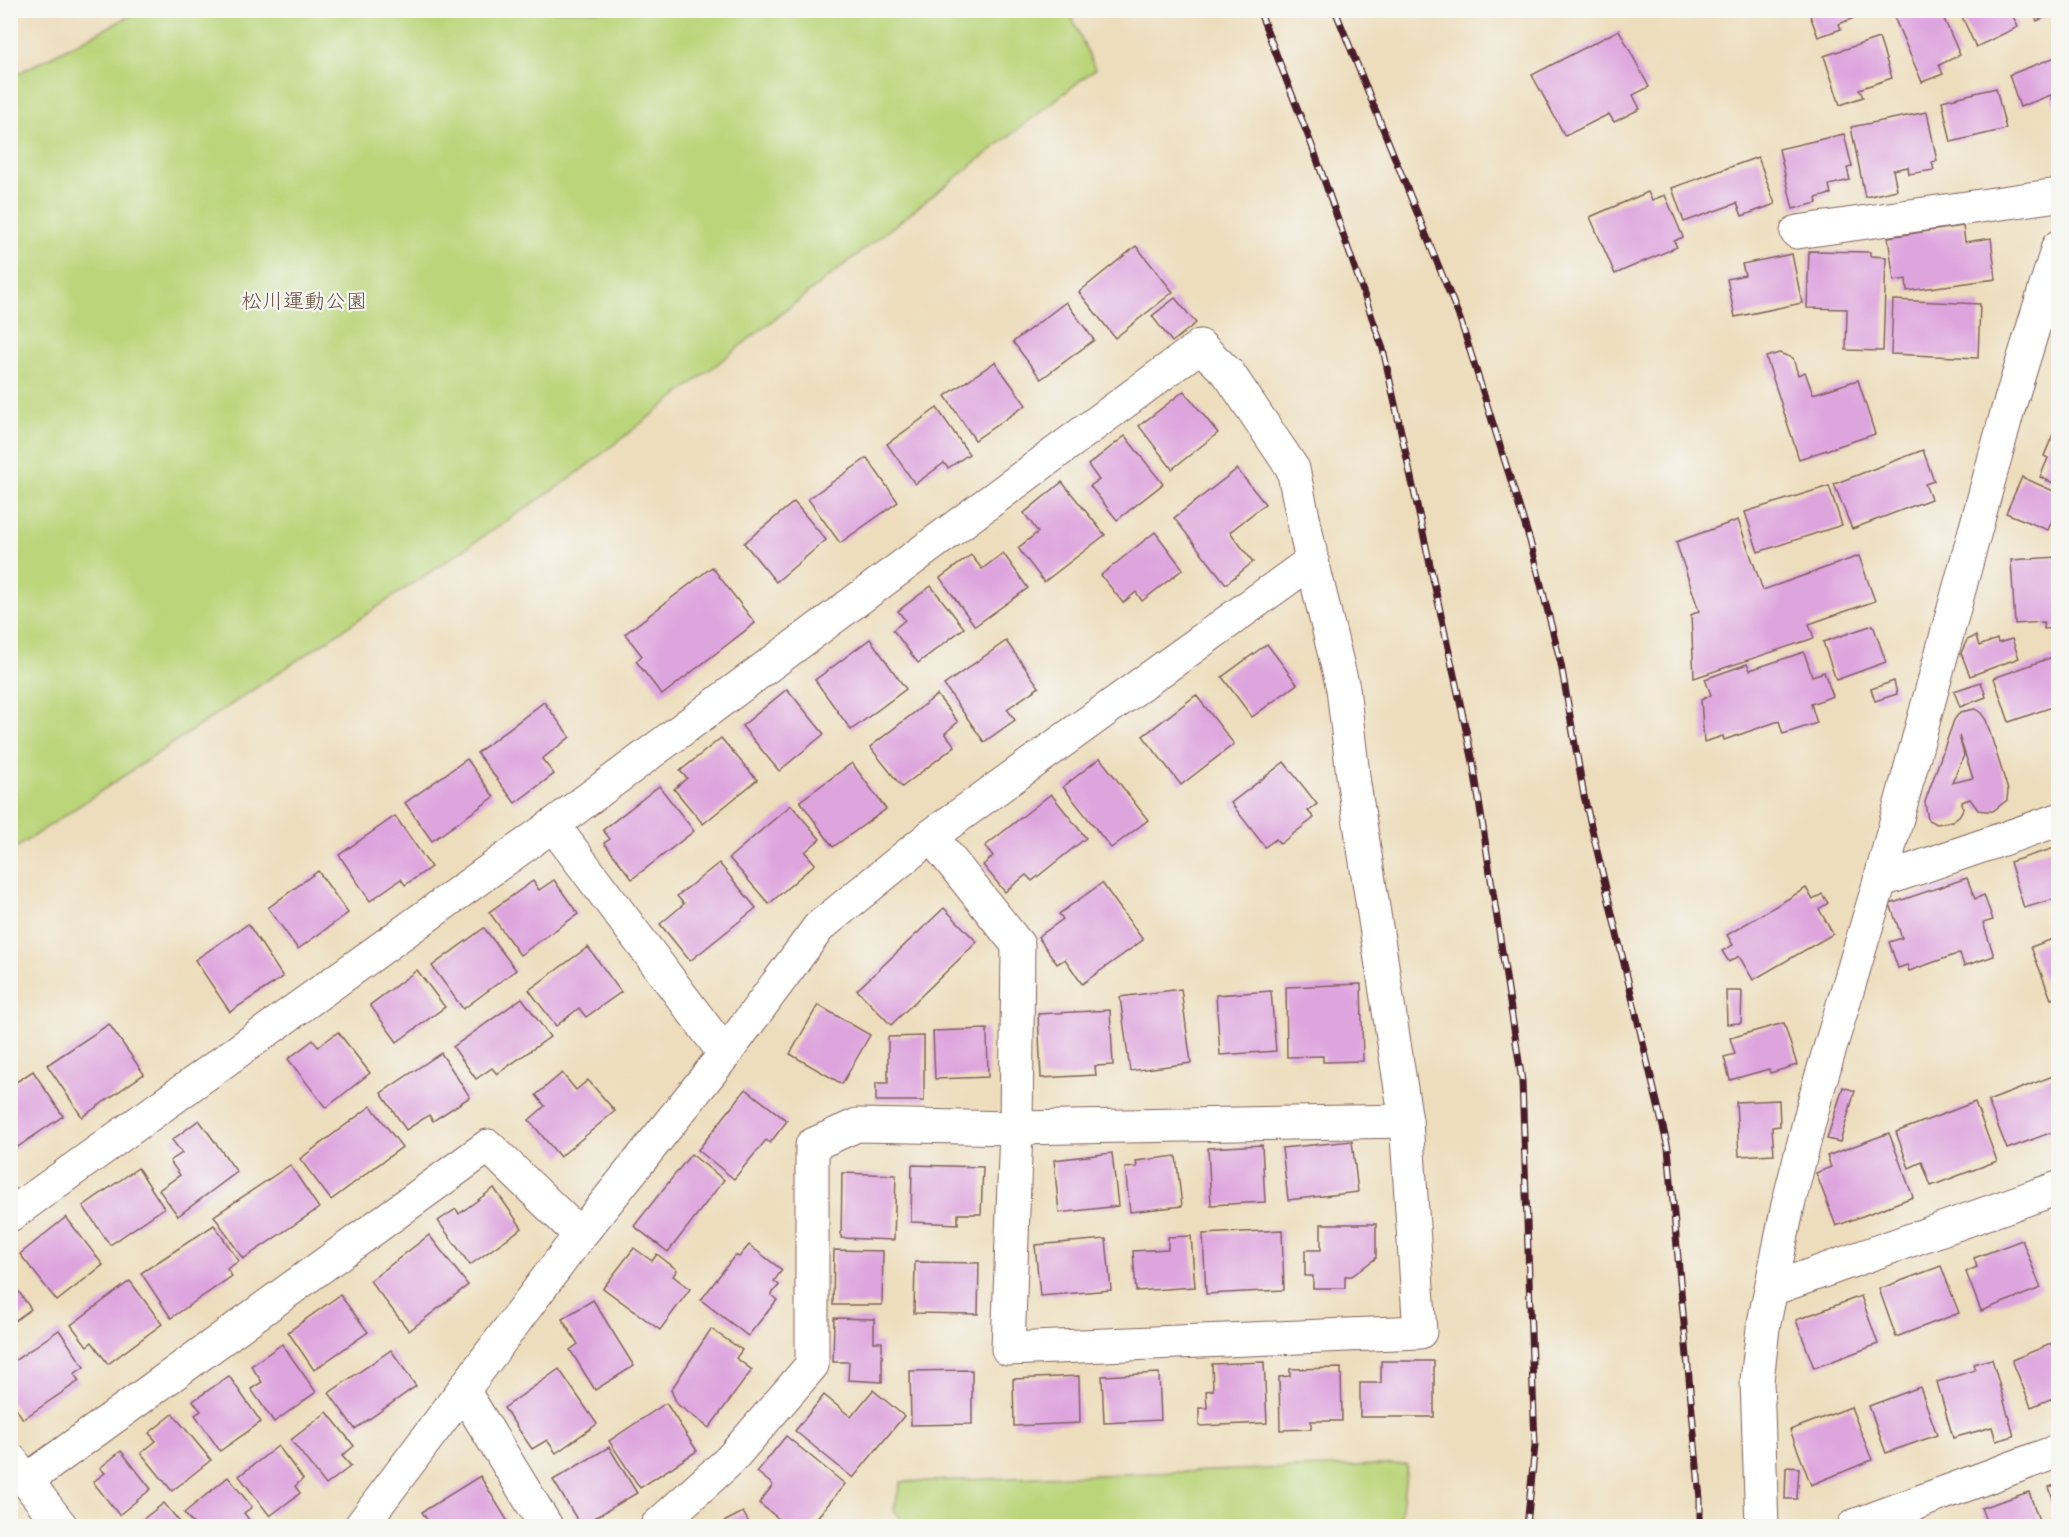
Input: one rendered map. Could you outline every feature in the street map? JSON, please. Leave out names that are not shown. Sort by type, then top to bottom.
[{"type":"street","points":[[1797,232],[2058,195]]},
{"type":"street","points":[[1762,1527],[1756,1381],[1763,1328],[1788,1205],[1816,1095],[1880,881],[2007,413],[2058,247]]},
{"type":"street","points":[[10,1215],[553,825],[1200,346],[1229,374],[1293,469],[1312,561],[1343,687],[1354,784],[1406,1121],[1420,1332],[1008,1349],[1016,1128],[1018,945],[930,836]]},
{"type":"street","points":[[361,1527],[580,1236],[725,1054],[819,927],[930,836],[1312,561]]},
{"type":"street","points":[[1880,881],[2058,820]]},
{"type":"street","points":[[553,825],[725,1054]]},
{"type":"street","points":[[657,1527],[730,1460],[812,1365],[812,1145],[857,1125],[1016,1128],[1406,1121]]},
{"type":"street","points":[[61,1527],[19,1470],[488,1146],[580,1236]]},
{"type":"street","points":[[1772,1289],[2058,1188]]},
{"type":"street","points":[[464,1392],[546,1527]]},
{"type":"street","points":[[1854,1527],[2058,1451]]},
{"type":"green space","name":"松川運動公園","points":[[140,11],[1069,11],[1095,69],[571,478],[11,851],[11,77]]},
{"type":"green space","points":[[1407,1464],[1400,1526],[903,1526],[894,1509],[901,1482]]},
{"type":"building","points":[[1808,10],[1871,11],[1839,24],[1841,29],[1818,37]]},
{"type":"building","points":[[1909,10],[1940,10],[1960,55],[1939,65],[1943,74],[1922,82],[1894,17]]},
{"type":"building","points":[[1959,10],[2010,10],[2018,27],[1976,47]]},
{"type":"building","points":[[2032,10],[2058,10],[2058,11],[2037,21]]},
{"type":"building","points":[[1619,30],[1649,87],[1633,95],[1640,109],[1614,122],[1609,114],[1565,136],[1532,75]]},
{"type":"building","points":[[1879,38],[1892,78],[1859,89],[1863,97],[1840,105],[1824,56]]},
{"type":"building","points":[[2058,56],[2058,116],[2051,95],[2020,107],[2009,75]]},
{"type":"building","points":[[1996,88],[2006,129],[1951,142],[1942,101]]},
{"type":"building","points":[[1927,112],[1937,161],[1932,162],[1934,170],[1909,174],[1908,167],[1893,170],[1897,190],[1865,197],[1851,127]]},
{"type":"building","points":[[1844,134],[1852,167],[1847,168],[1850,180],[1829,185],[1831,194],[1816,198],[1817,203],[1793,209],[1779,149]]},
{"type":"building","points":[[1758,157],[1775,204],[1742,216],[1737,203],[1684,222],[1672,188]]},
{"type":"building","points":[[1648,192],[1652,200],[1665,195],[1683,237],[1674,241],[1677,247],[1615,274],[1590,217]]},
{"type":"building","points":[[1963,226],[1965,242],[1991,238],[1996,279],[1907,291],[1906,279],[1894,281],[1888,237]]},
{"type":"building","points":[[1136,246],[1173,292],[1115,338],[1079,292]]},
{"type":"building","points":[[1809,251],[1870,252],[1870,256],[1886,257],[1883,351],[1846,350],[1847,309],[1807,308]]},
{"type":"building","points":[[1792,254],[1802,303],[1735,317],[1727,279],[1745,275],[1742,264]]},
{"type":"building","points":[[1175,298],[1196,323],[1172,342],[1152,316]]},
{"type":"building","points":[[1893,300],[1980,304],[1978,358],[1891,354]]},
{"type":"building","points":[[1066,302],[1094,340],[1041,379],[1013,342]]},
{"type":"building","points":[[1779,353],[1793,358],[1798,375],[1805,372],[1813,394],[1858,380],[1875,434],[1799,459],[1766,357]]},
{"type":"building","points":[[995,362],[1026,405],[975,440],[945,396]]},
{"type":"building","points":[[1184,391],[1218,433],[1172,469],[1139,426]]},
{"type":"building","points":[[937,408],[969,454],[948,468],[944,463],[915,484],[887,444]]},
{"type":"building","points":[[2054,432],[2058,433],[2058,485],[2040,477],[2048,458],[2044,456]]},
{"type":"building","points":[[1125,436],[1163,484],[1117,520],[1090,486],[1099,480],[1088,465]]},
{"type":"building","points":[[1923,450],[1934,481],[1925,484],[1931,499],[1852,529],[1834,484]]},
{"type":"building","points":[[867,458],[898,502],[840,543],[808,499]]},
{"type":"building","points":[[1237,469],[1265,504],[1230,532],[1253,562],[1226,584],[1174,518]]},
{"type":"building","points":[[2022,477],[2058,493],[2058,520],[2053,518],[2048,530],[2006,513]]},
{"type":"building","points":[[1062,482],[1105,535],[1044,582],[1018,548],[1038,532],[1024,513]]},
{"type":"building","points":[[1829,486],[1842,525],[1758,552],[1745,512]]},
{"type":"building","points":[[794,502],[826,540],[776,582],[744,543]]},
{"type":"building","points":[[1738,520],[1763,590],[1859,556],[1875,601],[1809,624],[1814,638],[1694,678],[1691,615],[1699,611],[1676,542]]},
{"type":"building","points":[[1155,532],[1183,569],[1142,601],[1136,592],[1123,603],[1101,575]]},
{"type":"building","points":[[1003,553],[1028,588],[975,626],[940,578],[971,555],[982,569]]},
{"type":"building","points":[[2058,557],[2058,628],[2044,629],[2044,622],[2015,624],[2011,560]]},
{"type":"building","points":[[712,567],[755,623],[662,695],[636,661],[642,656],[625,634]]},
{"type":"building","points":[[931,586],[964,628],[918,663],[893,630],[905,620],[898,611]]},
{"type":"building","points":[[1873,625],[1886,662],[1836,680],[1823,642]]},
{"type":"building","points":[[1976,636],[1979,646],[1997,639],[1998,643],[2012,639],[2019,658],[1970,676],[1961,653],[1967,640]]},
{"type":"building","points":[[870,639],[906,689],[851,730],[815,680]]},
{"type":"building","points":[[1006,641],[1039,687],[1007,709],[1015,720],[984,742],[944,685]]},
{"type":"building","points":[[1267,644],[1297,684],[1252,717],[1222,677]]},
{"type":"building","points":[[1804,652],[1812,676],[1824,672],[1833,696],[1811,704],[1817,723],[1783,734],[1779,721],[1724,740],[1723,736],[1704,742],[1701,700],[1711,695],[1705,679],[1747,664],[1750,670]]},
{"type":"building","points":[[2058,655],[2058,705],[2009,722],[1994,678]]},
{"type":"building","points":[[1894,681],[1897,694],[1875,701],[1871,689]]},
{"type":"building","points":[[1981,682],[1986,697],[1960,707],[1954,691]]},
{"type":"building","points":[[787,689],[824,734],[779,771],[742,726]]},
{"type":"building","points":[[937,695],[958,722],[945,733],[955,746],[902,787],[870,747]]},
{"type":"building","points":[[1196,695],[1234,744],[1181,785],[1143,736]]},
{"type":"building","points":[[544,702],[570,737],[542,759],[554,774],[515,803],[477,753]]},
{"type":"building","points":[[1975,709],[1986,720],[2008,790],[2007,800],[1993,811],[1985,811],[1978,810],[1970,799],[1962,802],[1963,809],[1959,816],[1952,821],[1937,824],[1928,820],[1925,802],[1954,720],[1960,712]],"holes":[[[1959,736],[1973,778],[1952,783],[1964,755]]]},
{"type":"building","points":[[721,738],[757,780],[703,824],[674,789],[687,778],[680,771]]},
{"type":"building","points":[[1100,758],[1148,820],[1111,848],[1063,787]]},
{"type":"building","points":[[467,759],[494,797],[432,841],[405,803]]},
{"type":"building","points":[[1284,762],[1317,804],[1308,811],[1314,818],[1280,844],[1276,839],[1265,847],[1231,803]]},
{"type":"building","points":[[852,763],[886,809],[833,847],[800,801]]},
{"type":"building","points":[[659,786],[694,831],[632,879],[604,843],[610,839],[603,830]]},
{"type":"building","points":[[1051,794],[1086,838],[1032,881],[1026,875],[1005,892],[983,865],[993,856],[985,846]]},
{"type":"building","points":[[791,805],[820,839],[805,852],[815,864],[769,904],[729,858]]},
{"type":"building","points":[[395,816],[431,867],[405,885],[401,879],[370,901],[339,855]]},
{"type":"building","points":[[2058,847],[2058,898],[2024,908],[2010,862]]},
{"type":"building","points":[[719,863],[756,908],[690,961],[660,924],[684,904],[677,896]]},
{"type":"building","points":[[318,871],[348,913],[298,949],[268,908]]},
{"type":"building","points":[[1967,878],[1975,899],[1984,895],[1993,920],[1983,923],[1994,956],[1964,966],[1960,953],[1909,971],[1907,965],[1898,968],[1889,942],[1902,938],[1890,904]]},
{"type":"building","points":[[554,880],[578,914],[520,955],[489,912],[533,881],[539,890]]},
{"type":"building","points":[[1102,883],[1143,940],[1082,984],[1065,959],[1057,964],[1038,937],[1063,919],[1059,914]]},
{"type":"building","points":[[1806,888],[1813,900],[1822,894],[1828,903],[1819,909],[1833,934],[1753,980],[1739,956],[1729,962],[1722,951],[1733,945],[1727,935]]},
{"type":"building","points":[[944,908],[977,942],[891,1025],[857,990]]},
{"type":"building","points":[[248,924],[283,977],[230,1012],[195,960]]},
{"type":"building","points":[[484,928],[516,970],[463,1009],[432,966]]},
{"type":"building","points":[[2058,937],[2058,997],[2051,999],[2031,947]]},
{"type":"building","points":[[588,947],[621,992],[586,1017],[579,1008],[556,1026],[529,990]]},
{"type":"building","points":[[417,970],[445,1007],[397,1042],[370,1005]]},
{"type":"building","points":[[1361,984],[1363,1061],[1323,1062],[1323,1056],[1287,1057],[1286,987]]},
{"type":"building","points":[[1181,989],[1191,1063],[1130,1071],[1120,997]]},
{"type":"building","points":[[1271,991],[1276,1051],[1220,1055],[1216,995]]},
{"type":"building","points":[[1726,991],[1742,991],[1741,1023],[1727,1024]]},
{"type":"building","points":[[522,998],[550,1037],[497,1074],[492,1068],[476,1079],[453,1047]]},
{"type":"building","points":[[818,1005],[870,1035],[842,1084],[790,1054]]},
{"type":"building","points":[[1110,1010],[1113,1065],[1095,1066],[1096,1075],[1041,1078],[1038,1014]]},
{"type":"building","points":[[1784,1023],[1797,1065],[1770,1073],[1769,1069],[1730,1080],[1724,1057],[1735,1054],[1730,1038]]},
{"type":"building","points":[[109,1024],[144,1074],[82,1117],[47,1065]]},
{"type":"building","points":[[987,1029],[988,1077],[935,1079],[933,1031]]},
{"type":"building","points":[[338,1032],[370,1073],[326,1108],[288,1059],[313,1040],[318,1047]]},
{"type":"building","points":[[924,1036],[924,1101],[876,1101],[876,1083],[888,1083],[888,1037]]},
{"type":"building","points":[[441,1053],[470,1097],[433,1121],[429,1115],[406,1130],[381,1093]]},
{"type":"building","points":[[33,1071],[63,1116],[10,1152],[10,1086]]},
{"type":"building","points":[[562,1073],[576,1090],[588,1080],[615,1111],[560,1157],[529,1120],[545,1106],[536,1095]]},
{"type":"building","points":[[2053,1076],[2058,1091],[2058,1130],[2007,1149],[1988,1101]]},
{"type":"building","points":[[1843,1087],[1855,1091],[1840,1142],[1827,1139]]},
{"type":"building","points":[[746,1089],[787,1121],[770,1143],[766,1140],[734,1179],[698,1150]]},
{"type":"building","points":[[1779,1100],[1780,1126],[1772,1127],[1774,1154],[1739,1156],[1736,1102]]},
{"type":"building","points":[[1975,1102],[1997,1161],[1931,1186],[1922,1162],[1909,1168],[1896,1132]]},
{"type":"building","points":[[371,1106],[402,1147],[331,1200],[300,1159]]},
{"type":"building","points":[[199,1120],[237,1172],[178,1216],[159,1190],[180,1175],[170,1161],[182,1153],[172,1140]]},
{"type":"building","points":[[1889,1133],[1913,1197],[1836,1226],[1816,1173],[1831,1167],[1827,1156]]},
{"type":"building","points":[[1352,1141],[1358,1192],[1288,1200],[1282,1148]]},
{"type":"building","points":[[1262,1145],[1265,1202],[1211,1205],[1208,1148]]},
{"type":"building","points":[[1112,1153],[1118,1206],[1059,1213],[1054,1160]]},
{"type":"building","points":[[691,1154],[724,1180],[668,1252],[634,1226]]},
{"type":"building","points":[[1176,1156],[1182,1206],[1130,1212],[1125,1168],[1137,1167],[1136,1161]]},
{"type":"building","points":[[290,1165],[319,1208],[243,1259],[214,1216]]},
{"type":"building","points":[[912,1165],[983,1167],[981,1214],[958,1214],[958,1224],[911,1222]]},
{"type":"building","points":[[138,1168],[164,1208],[110,1245],[83,1206]]},
{"type":"building","points":[[842,1173],[896,1175],[894,1240],[841,1238]]},
{"type":"building","points":[[494,1188],[522,1228],[470,1265],[438,1221],[456,1209],[459,1214]]},
{"type":"building","points":[[66,1217],[103,1265],[57,1301],[20,1254]]},
{"type":"building","points":[[1321,1224],[1376,1224],[1376,1258],[1352,1276],[1345,1276],[1345,1288],[1313,1288],[1313,1276],[1305,1276],[1305,1250],[1321,1250]]},
{"type":"building","points":[[214,1225],[239,1261],[227,1269],[232,1276],[171,1318],[141,1273]]},
{"type":"building","points":[[1282,1230],[1284,1290],[1206,1294],[1203,1234]]},
{"type":"building","points":[[429,1235],[468,1285],[409,1331],[370,1281]]},
{"type":"building","points":[[1191,1236],[1195,1287],[1136,1291],[1133,1251],[1168,1249],[1168,1237]]},
{"type":"building","points":[[2058,1236],[2058,1257],[2052,1238]]},
{"type":"building","points":[[1106,1239],[1111,1290],[1040,1296],[1035,1245]]},
{"type":"building","points":[[2022,1240],[2041,1288],[1981,1311],[1966,1272],[1977,1267],[1974,1258]]},
{"type":"building","points":[[749,1245],[782,1270],[774,1281],[779,1285],[771,1295],[777,1300],[748,1336],[701,1300],[735,1255],[739,1257]]},
{"type":"building","points":[[634,1248],[652,1261],[657,1254],[677,1270],[673,1276],[690,1289],[660,1330],[603,1288]]},
{"type":"building","points":[[834,1250],[883,1251],[882,1305],[833,1305]]},
{"type":"building","points":[[915,1262],[979,1263],[978,1314],[914,1313]]},
{"type":"building","points":[[1941,1266],[1959,1313],[1896,1337],[1879,1289]]},
{"type":"building","points":[[10,1279],[31,1309],[10,1324]]},
{"type":"building","points":[[130,1281],[162,1324],[108,1364],[92,1342],[87,1346],[71,1325]]},
{"type":"building","points":[[340,1295],[368,1332],[314,1370],[288,1332]]},
{"type":"building","points":[[1861,1296],[1878,1344],[1814,1368],[1796,1320]]},
{"type":"building","points":[[593,1300],[634,1366],[595,1390],[570,1350],[578,1344],[562,1319]]},
{"type":"building","points":[[834,1318],[874,1319],[874,1342],[882,1342],[882,1382],[848,1380],[849,1362],[833,1362]]},
{"type":"building","points":[[711,1329],[742,1350],[736,1358],[752,1370],[709,1428],[677,1404],[671,1390]]},
{"type":"building","points":[[59,1330],[84,1367],[74,1374],[79,1381],[23,1419],[10,1400],[10,1364]]},
{"type":"building","points":[[2058,1341],[2058,1396],[2031,1407],[2012,1360]]},
{"type":"building","points":[[282,1344],[316,1392],[274,1422],[251,1389],[262,1382],[251,1366]]},
{"type":"building","points":[[391,1350],[416,1386],[355,1429],[329,1393]]},
{"type":"building","points":[[1992,1359],[2014,1436],[1996,1441],[1992,1427],[1953,1438],[1937,1382],[1975,1370],[1973,1364]]},
{"type":"building","points":[[1381,1361],[1434,1361],[1434,1417],[1360,1417],[1360,1383],[1381,1383]]},
{"type":"building","points":[[1264,1362],[1267,1423],[1199,1426],[1199,1408],[1207,1408],[1206,1391],[1213,1390],[1212,1364]]},
{"type":"building","points":[[1341,1368],[1342,1421],[1311,1421],[1311,1429],[1280,1430],[1279,1377],[1290,1376],[1290,1369]]},
{"type":"building","points":[[559,1369],[597,1424],[556,1453],[547,1440],[532,1449],[504,1408]]},
{"type":"building","points":[[972,1370],[972,1424],[911,1425],[910,1371]]},
{"type":"building","points":[[1159,1373],[1161,1420],[1104,1423],[1102,1376]]},
{"type":"building","points":[[229,1376],[261,1422],[220,1451],[195,1415],[201,1411],[193,1401]]},
{"type":"building","points":[[1079,1376],[1080,1423],[1014,1426],[1013,1379]]},
{"type":"building","points":[[1920,1387],[1937,1435],[1886,1453],[1869,1406]]},
{"type":"building","points":[[873,1390],[904,1416],[853,1478],[795,1431],[824,1395],[851,1417]]},
{"type":"building","points":[[666,1403],[697,1451],[640,1488],[609,1441]]},
{"type":"building","points":[[1851,1407],[1872,1460],[1811,1485],[1790,1430]]},
{"type":"building","points":[[327,1412],[354,1446],[342,1456],[351,1466],[326,1485],[291,1440]]},
{"type":"building","points":[[173,1414],[211,1460],[172,1491],[141,1453],[156,1441],[149,1433]]},
{"type":"building","points":[[786,1436],[845,1484],[810,1526],[788,1526],[759,1503],[773,1485],[757,1472]]},
{"type":"building","points":[[278,1446],[303,1479],[295,1486],[300,1493],[270,1516],[239,1476]]},
{"type":"building","points":[[609,1447],[637,1493],[581,1526],[553,1480]]},
{"type":"building","points":[[121,1451],[151,1489],[119,1515],[93,1482],[105,1473],[100,1468]]},
{"type":"building","points":[[1786,1467],[1799,1468],[1797,1499],[1785,1499]]},
{"type":"building","points":[[480,1476],[510,1525],[431,1526],[422,1512]]},
{"type":"building","points":[[228,1477],[252,1507],[244,1513],[253,1525],[195,1526],[184,1513]]},
{"type":"building","points":[[2058,1484],[2058,1514],[2049,1487]]},
{"type":"building","points":[[2029,1492],[2041,1526],[1988,1526],[1981,1508]]},
{"type":"building","points":[[164,1503],[183,1526],[134,1526]]},
{"type":"building","points":[[743,1512],[751,1526],[716,1526]]},
{"type":"railway","points":[[1259,10],[1314,151],[1383,349],[1473,762],[1522,1081],[1535,1445],[1527,1526]]},
{"type":"railway","points":[[1335,10],[1460,319],[1530,541],[1561,664],[1584,796],[1668,1148],[1700,1499],[1700,1526]]}]
